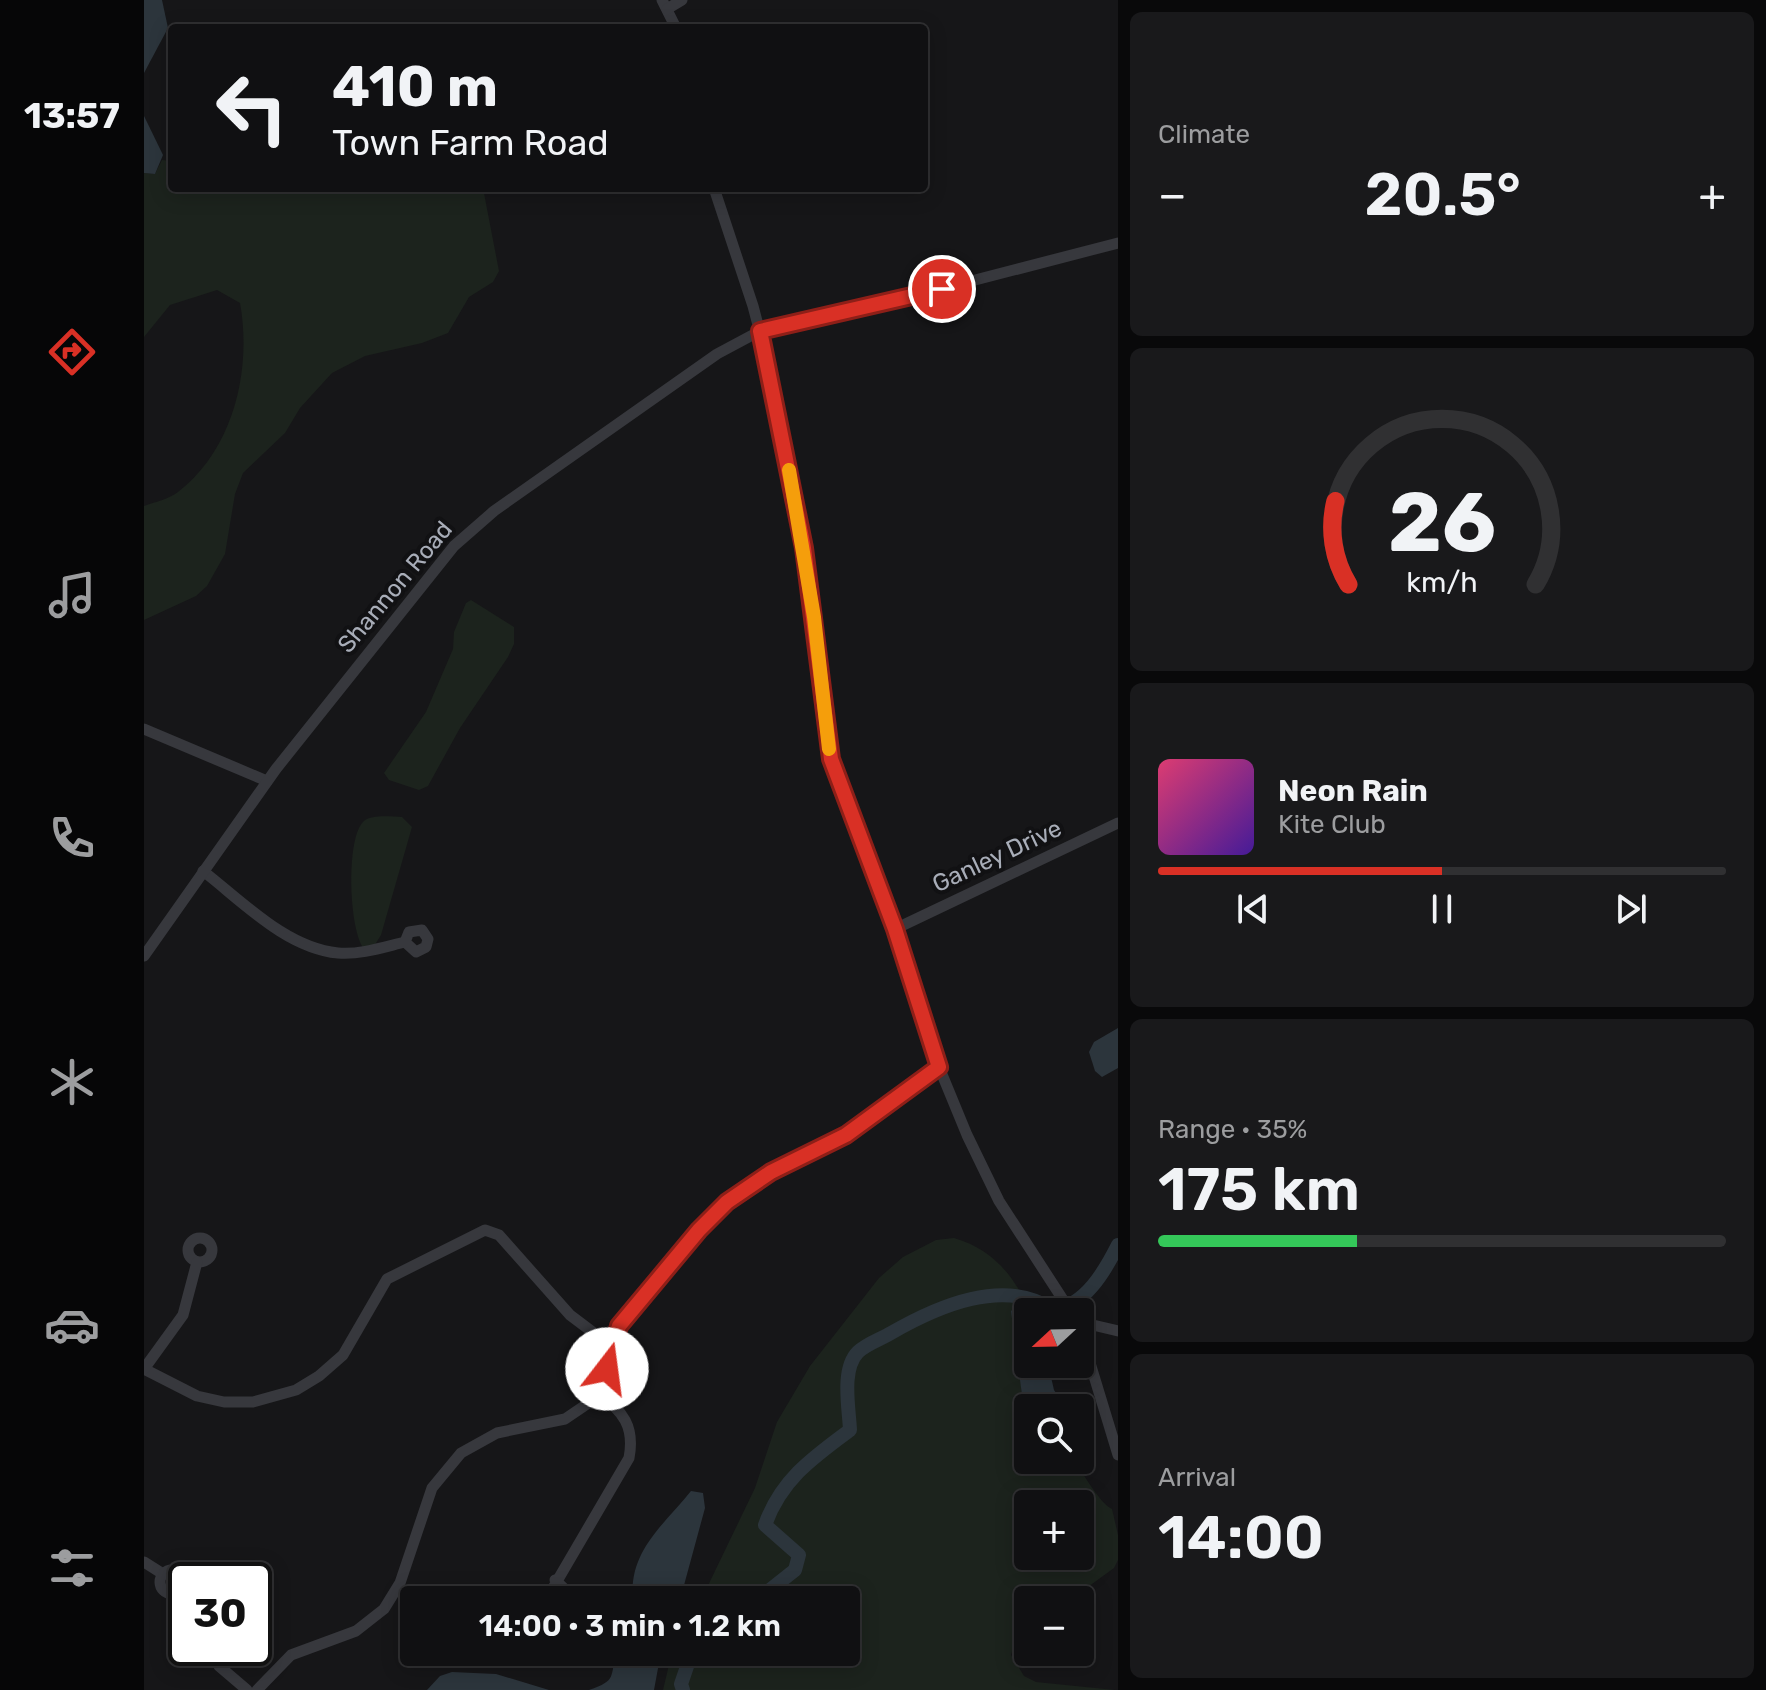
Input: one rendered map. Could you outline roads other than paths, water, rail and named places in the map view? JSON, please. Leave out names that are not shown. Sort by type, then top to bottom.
[{"type":"street","points":[[674,24],[664,5],[682,0]]},
{"type":"street","points":[[715,192],[760,331],[804,548],[831,759],[895,929],[939,1067],[990,1185],[1062,1298]]},
{"type":"street","name":"Shannon Road","points":[[144,956],[267,781],[466,533],[717,354],[760,331],[884,304],[1118,243]]},
{"type":"street","points":[[144,729],[267,781]]},
{"type":"street","name":"Ganley Drive","points":[[895,929],[1118,823]]},
{"type":"street","points":[[203,871],[275,927],[313,948],[341,953],[405,942]]},
{"type":"street","points":[[257,1690],[291,1655],[356,1631],[384,1609],[400,1583],[432,1488],[461,1453],[497,1433],[565,1419],[598,1394],[611,1346],[624,1320],[727,1202],[771,1172],[846,1135],[939,1067]]},
{"type":"street","points":[[197,1262],[183,1315],[144,1369],[184,1391],[210,1400],[253,1402],[296,1390],[319,1376],[343,1355],[387,1279],[409,1266],[451,1249],[476,1233],[490,1231],[512,1247],[570,1315],[611,1346]]},
{"type":"street","points":[[1094,1325],[1118,1331]]},
{"type":"street","points":[[1094,1376],[1118,1455]]},
{"type":"street","points":[[552,1586],[629,1458],[631,1437],[625,1418],[598,1394]]},
{"type":"street","points":[[144,1562],[163,1574],[160,1581],[163,1590],[168,1592]]},
{"type":"street","points":[[555,1580],[563,1586]]},
{"type":"street","points":[[219,1666],[247,1690]]},
{"type":"waterway","points":[[775,1586],[795,1570],[799,1555],[765,1525],[780,1495],[799,1471],[850,1430],[849,1368],[858,1352],[929,1313],[971,1299],[1014,1296],[1034,1300],[1053,1310],[1064,1307],[1075,1302],[1093,1286],[1118,1245]]},
{"type":"waterway","points":[[683,1690],[681,1684],[687,1666]]}]
